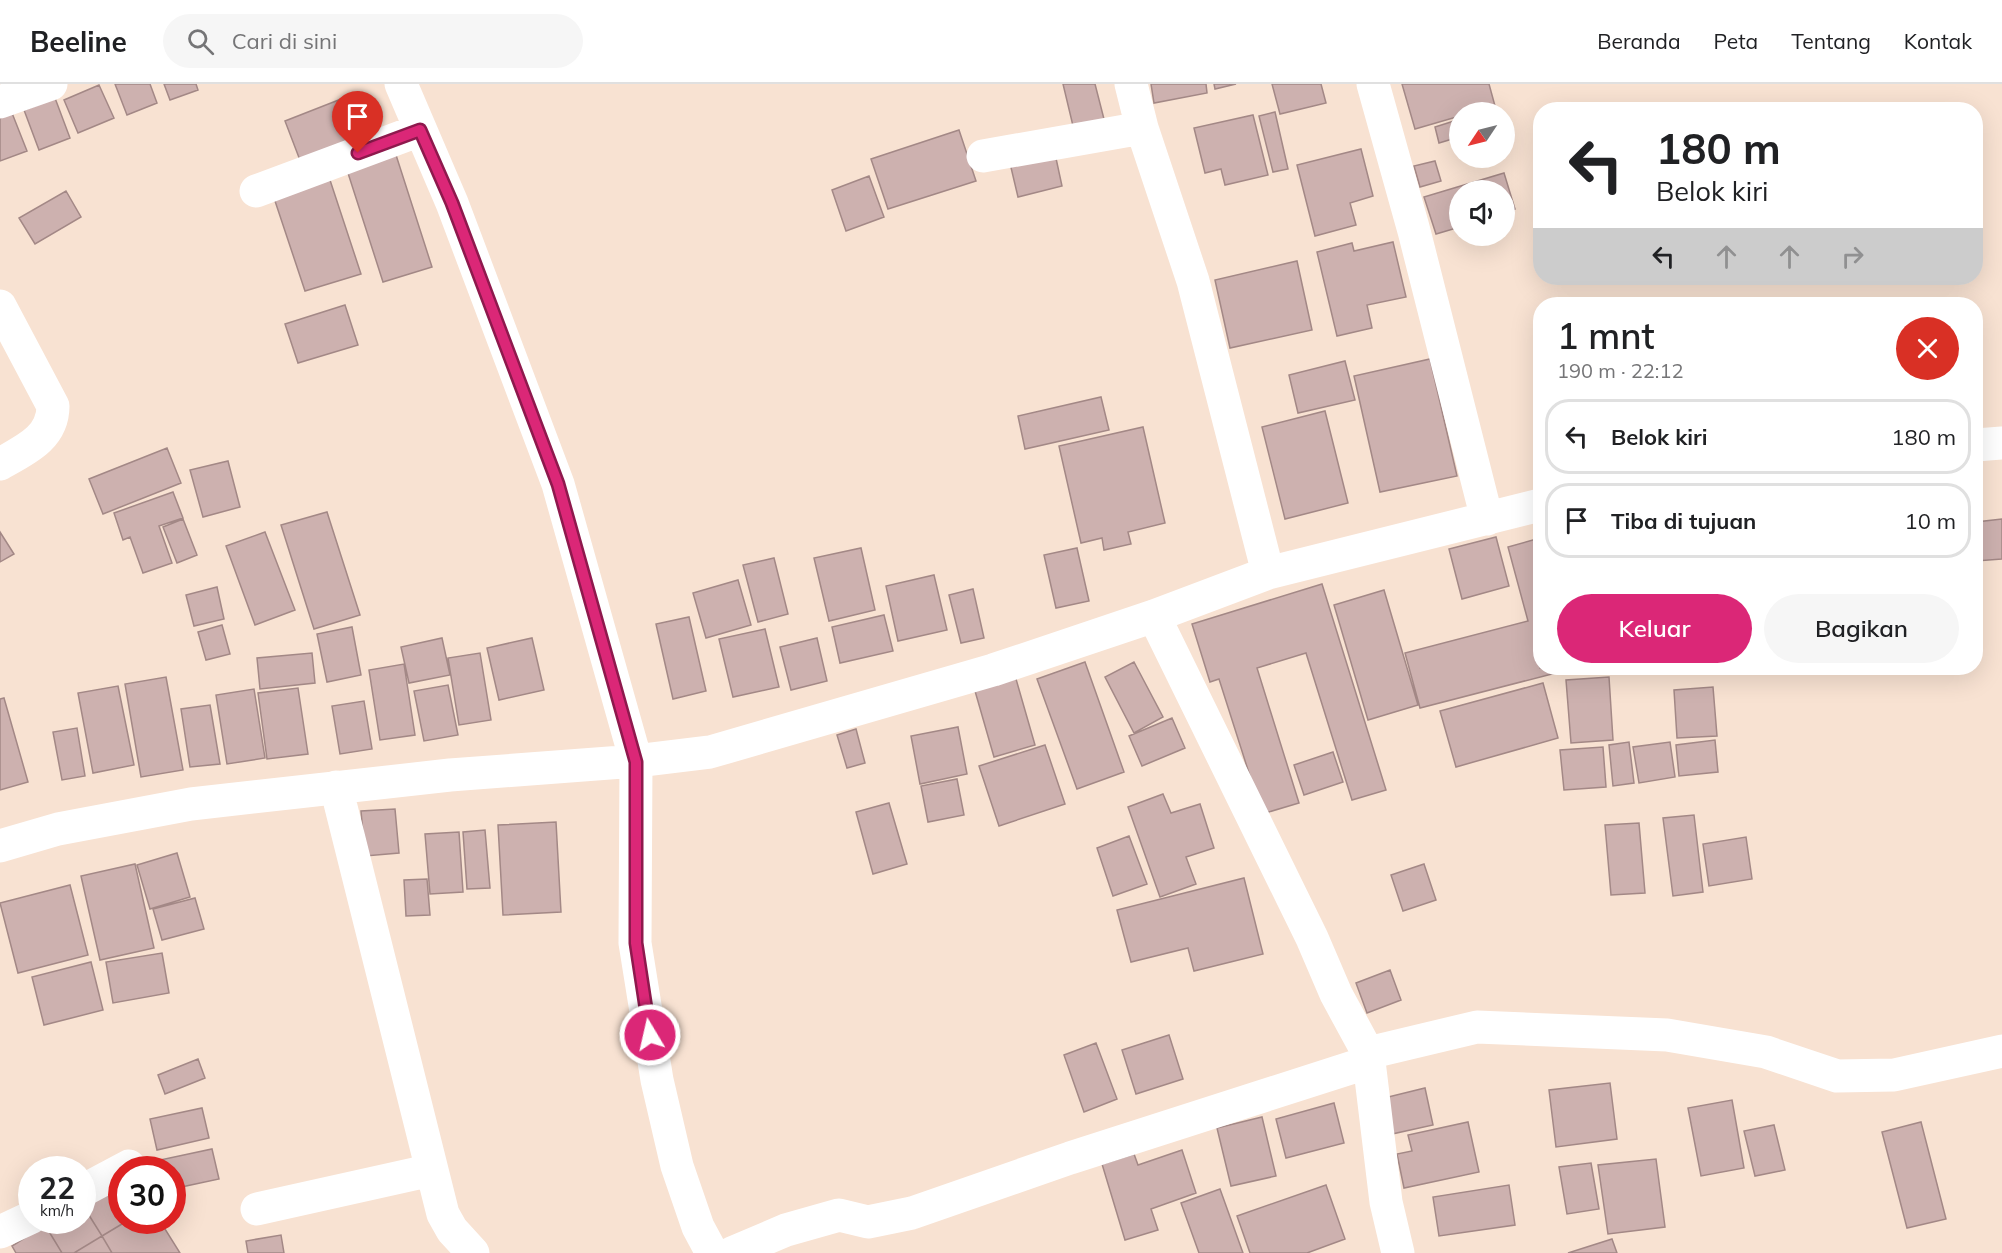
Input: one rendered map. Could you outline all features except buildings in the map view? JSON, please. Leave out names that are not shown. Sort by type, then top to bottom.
[{"type":"street","points":[[0,102],[51,84]]},
{"type":"street","points":[[399,84],[452,203],[558,484],[636,762],[636,943],[651,1046],[677,1166],[698,1227],[712,1253]]},
{"type":"street","points":[[399,84],[608,672],[636,762]]},
{"type":"street","points":[[1131,84],[1142,128],[1193,281],[1268,573]]},
{"type":"street","points":[[1373,84],[1414,231],[1486,519]]},
{"type":"street","points":[[983,156],[1142,128]]},
{"type":"street","points":[[256,191],[420,130]]},
{"type":"street","points":[[0,306],[53,406],[53,419],[46,432],[33,447],[0,464]]},
{"type":"street","points":[[1983,444],[2002,442]]},
{"type":"street","points":[[0,846],[58,829],[191,804],[450,775],[636,762],[710,752],[835,718],[993,670],[1154,616],[1268,573],[1533,506]]},
{"type":"street","points":[[1154,616],[1369,1058],[1386,1202],[1398,1253]]},
{"type":"street","points":[[336,787],[443,1214],[459,1239],[473,1253]]},
{"type":"street","points":[[732,1253],[786,1230],[839,1215],[868,1222],[912,1213],[1369,1058],[1477,1027],[1667,1035],[1766,1052],[1837,1076],[1894,1075],[2002,1052]]},
{"type":"street","points":[[256,1209],[432,1170]]},
{"type":"street","points":[[0,1232],[18,1224]]},
{"type":"route","points":[[358,153],[420,130],[452,203],[558,484],[636,762],[636,943],[650,1035]]}]
